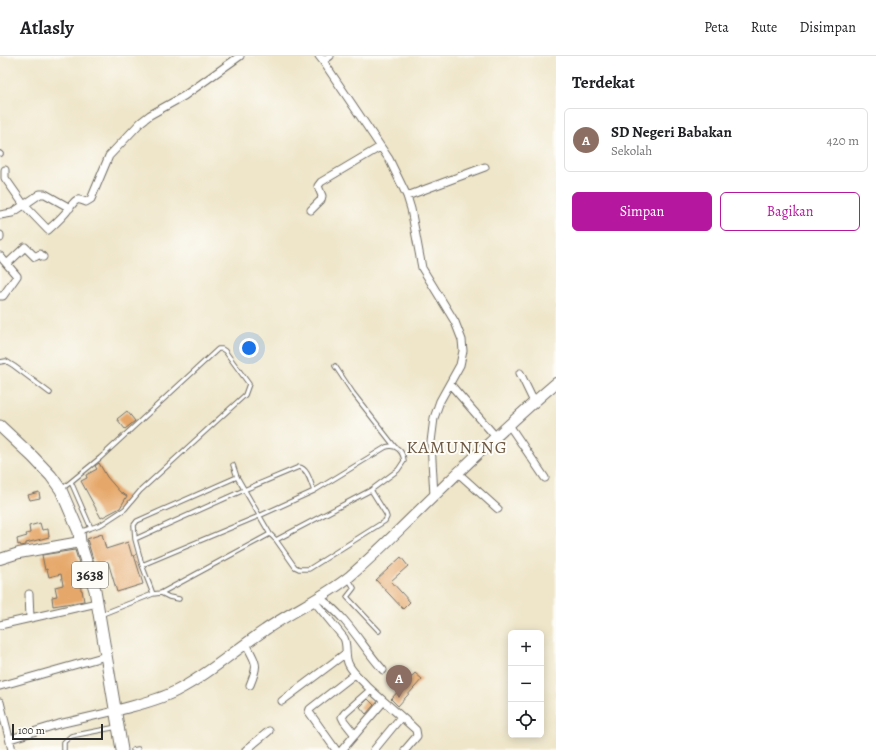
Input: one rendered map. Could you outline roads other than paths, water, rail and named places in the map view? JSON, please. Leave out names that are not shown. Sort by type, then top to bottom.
[{"type":"main road","name":"3638","points":[[0,426],[33,457],[51,476],[61,490],[79,537],[95,590],[122,750]]},
{"type":"street","points":[[5,170],[5,178],[24,205],[48,230],[77,200],[86,202],[91,199],[109,156],[141,122],[150,115],[184,96],[240,56]]},
{"type":"street","points":[[330,56],[321,58],[389,159],[407,196],[417,238],[422,268],[456,322],[462,340],[462,358],[450,384],[440,400],[434,418],[431,442],[434,496]]},
{"type":"street","points":[[311,210],[321,200],[322,196],[318,186],[322,182],[380,147]]},
{"type":"street","points":[[407,196],[485,167]]},
{"type":"street","points":[[0,215],[12,213],[42,194],[50,195],[70,208]]},
{"type":"street","points":[[7,264],[25,247],[35,258],[40,254],[43,257]]},
{"type":"street","points":[[0,256],[17,276],[3,296],[0,296]]},
{"type":"street","points":[[520,373],[534,402]]},
{"type":"street","points":[[10,739],[59,724],[116,711],[161,698],[176,691],[220,664],[246,643],[271,626],[317,599],[348,578],[496,437],[556,383]]},
{"type":"street","points":[[450,384],[496,437]]},
{"type":"street","points":[[509,425],[545,478]]},
{"type":"street","points":[[458,473],[498,509]]},
{"type":"street","points":[[0,559],[79,537]]},
{"type":"street","points":[[29,594],[30,618]]},
{"type":"street","points":[[317,599],[344,638],[346,642],[348,664],[355,674],[383,702],[401,716],[417,732],[416,739],[405,750]]},
{"type":"street","points":[[317,599],[334,608],[349,624],[371,656],[383,670]]},
{"type":"street","points":[[0,625],[97,603]]},
{"type":"street","points":[[246,643],[255,660],[256,670],[250,685]]},
{"type":"street","points":[[282,701],[346,653]]},
{"type":"street","points":[[0,686],[106,656]]},
{"type":"street","points":[[336,750],[309,712],[355,674]]},
{"type":"street","points":[[355,735],[344,721],[343,715],[372,690]]},
{"type":"street","points":[[0,702],[3,724],[10,739],[12,750]]},
{"type":"street","points":[[342,750],[383,702]]},
{"type":"street","points":[[374,750],[401,716]]},
{"type":"street","points":[[246,750],[270,731]]},
{"type":"lane","points":[[61,490],[100,458],[218,349],[225,351],[249,384],[245,395],[140,491],[125,509],[102,524],[91,528],[79,537]]},
{"type":"lane","points":[[0,362],[6,361],[50,393]]},
{"type":"lane","points":[[276,540],[371,490],[398,470],[402,465],[404,457],[398,448],[353,392],[335,366]]},
{"type":"lane","points":[[142,565],[314,492],[386,447],[395,446]]},
{"type":"lane","points":[[233,465],[237,477],[270,534],[299,569],[308,569],[385,521],[388,517],[371,490]]},
{"type":"lane","points":[[136,539],[299,466],[304,468],[314,492]]},
{"type":"lane","points":[[153,594],[142,565],[134,525],[136,521],[237,477]]},
{"type":"lane","points":[[71,482],[91,528]]},
{"type":"lane","points":[[99,615],[161,592],[270,534]]},
{"type":"lane","points":[[348,578],[354,588],[346,597],[379,631]]},
{"type":"lane","points":[[161,592],[169,597],[179,599]]},
{"type":"lane","points":[[64,750],[64,742],[71,736],[118,727]]},
{"type":"lane","points":[[133,750],[138,748]]},
{"type":"place","name":"SD Negeri Babakan","points":[[399,698]]},
{"type":"district","name":"KAMUNING","points":[[457,447]]}]
